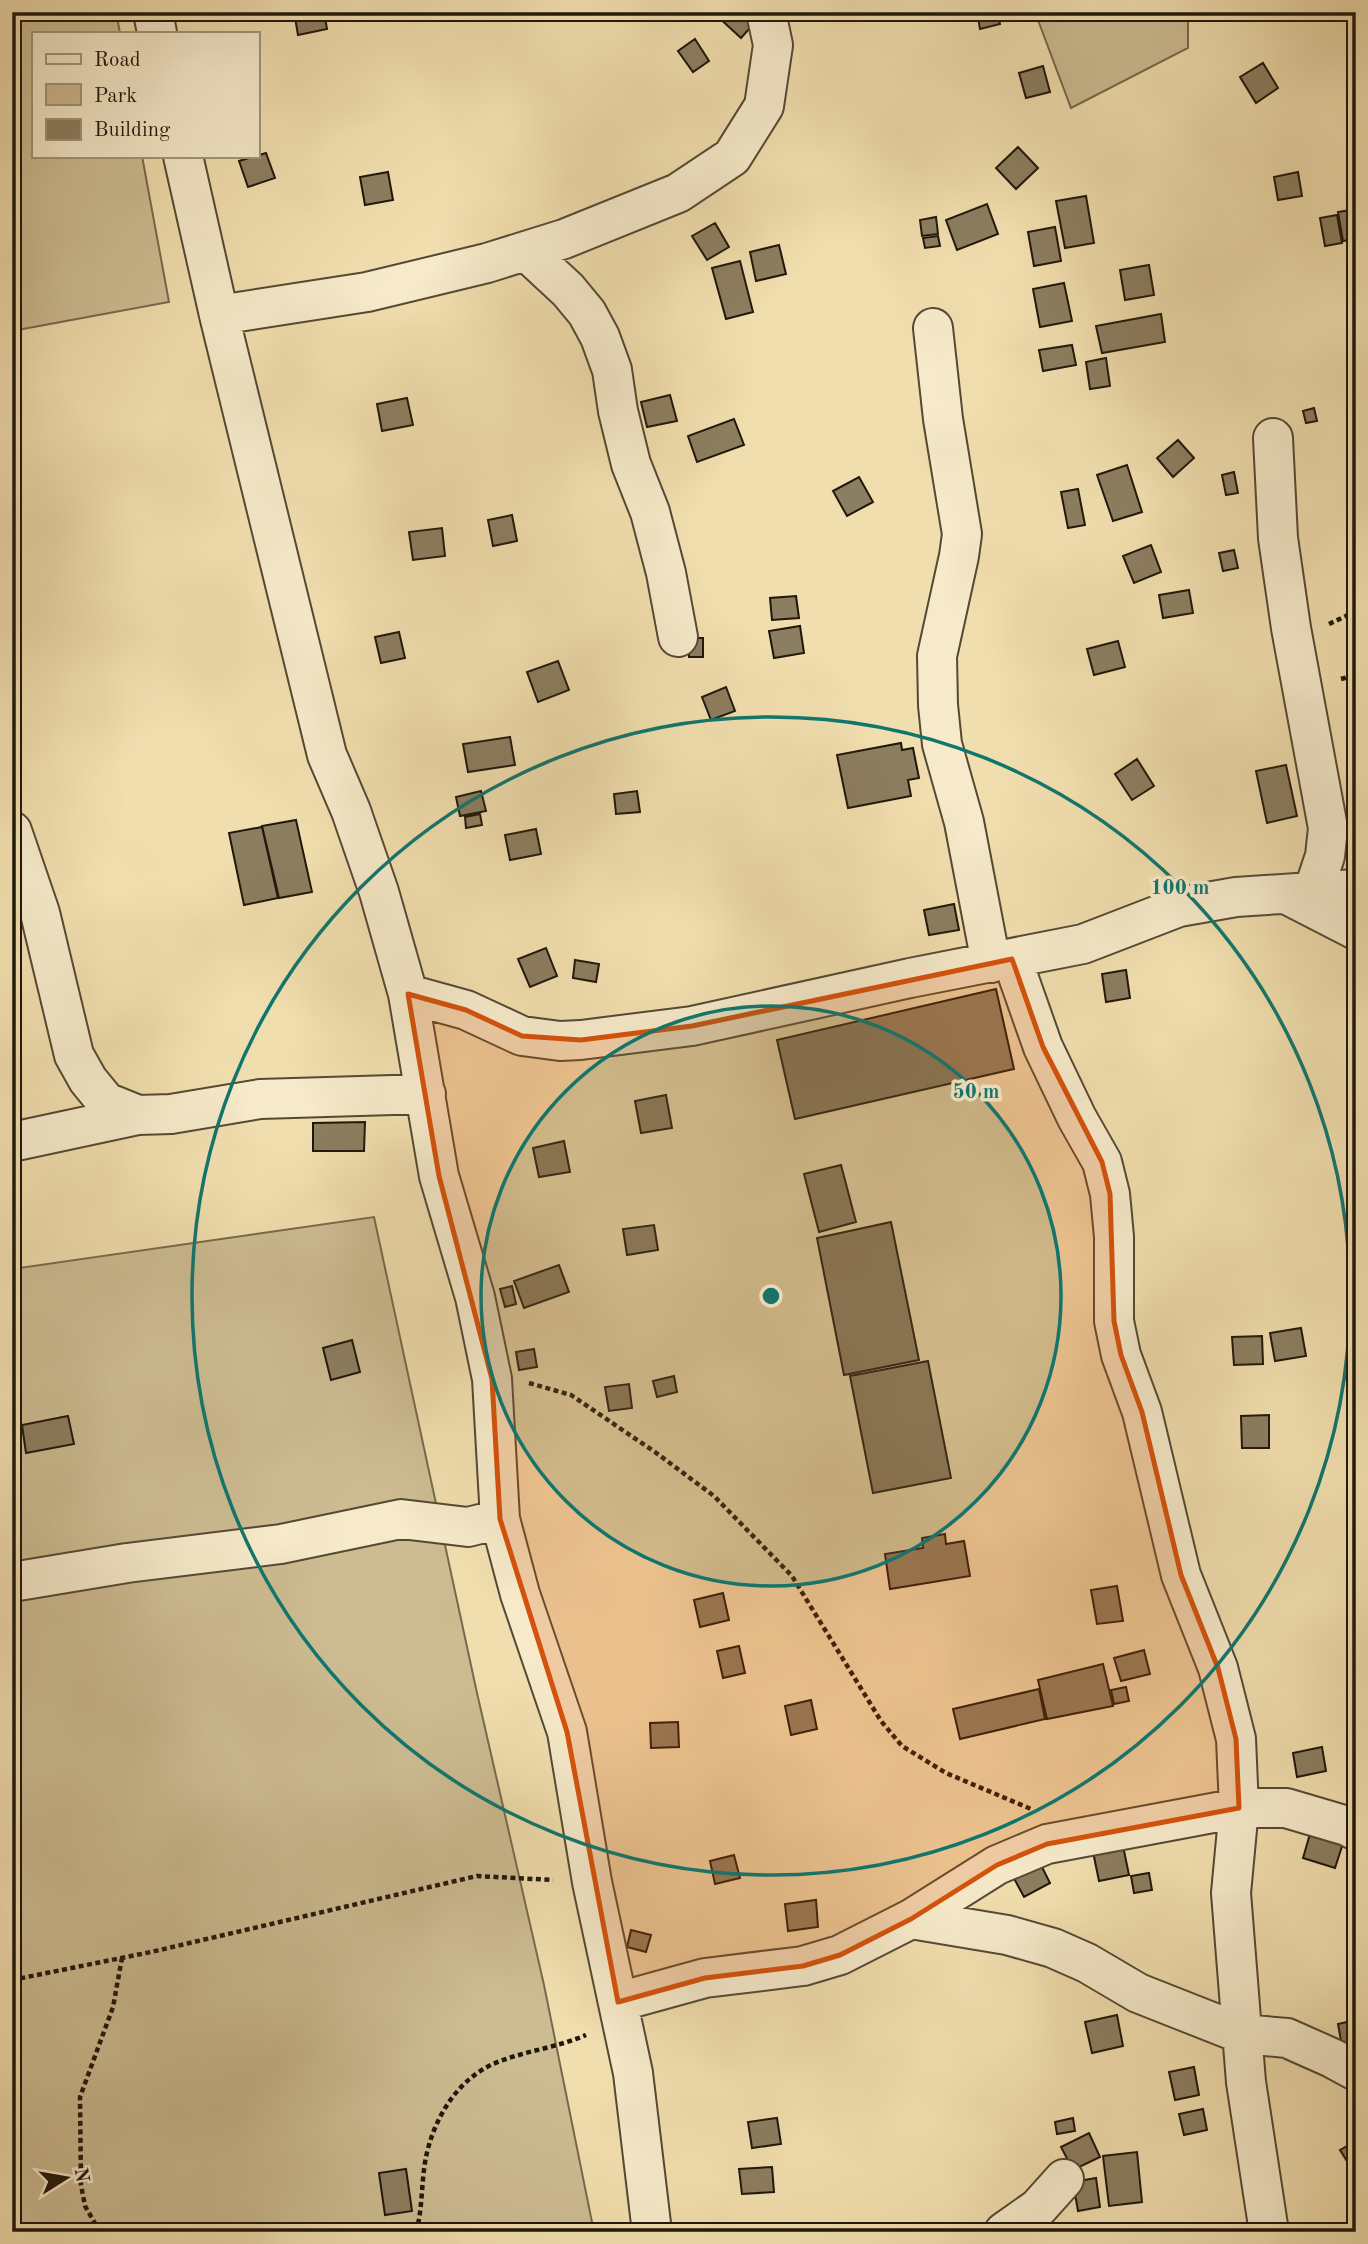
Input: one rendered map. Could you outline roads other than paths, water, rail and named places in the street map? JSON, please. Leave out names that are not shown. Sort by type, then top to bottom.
[{"type":"street","points":[[153,12],[157,32]]},
{"type":"street","points":[[219,315],[367,292],[487,263],[564,239],[678,193],[732,157],[764,106],[773,45],[766,12]]},
{"type":"street","points":[[183,158],[219,315],[327,755],[351,811],[379,892],[408,994],[439,1176],[475,1297],[492,1379],[500,1519],[520,1594],[568,1732],[592,1882],[632,2073],[652,2232]]},
{"type":"street","points":[[526,251],[568,290],[587,313],[600,337],[612,370],[618,411],[631,464],[650,512],[666,573],[678,636]]},
{"type":"street","points":[[933,328],[943,419],[962,534],[936,656],[937,705],[942,744],[1002,961],[1077,1118],[1102,1162],[1111,1204],[1114,1237],[1114,1321],[1121,1355],[1142,1412],[1181,1575],[1218,1668],[1236,1739],[1239,1808],[1231,1893],[1241,2034],[1269,2232]]},
{"type":"street","points":[[1273,439],[1278,538],[1291,628],[1328,828],[1325,856],[1299,893]]},
{"type":"street","points":[[12,831],[40,913],[74,1055],[88,1080],[106,1102],[138,1115]]},
{"type":"street","points":[[408,994],[466,1010],[522,1036],[560,1041],[581,1040],[692,1026],[1083,944],[1179,907],[1236,897],[1356,889]]},
{"type":"street","points":[[1299,893],[1356,930]]},
{"type":"street","points":[[12,1142],[138,1115],[171,1114],[261,1100],[426,1094]]},
{"type":"street","points":[[12,1582],[127,1563],[281,1544],[401,1519],[468,1527],[500,1519]]},
{"type":"street","points":[[620,2010],[705,1978],[803,1966],[840,1955],[911,1919],[997,1865],[1047,1844],[1239,1808],[1286,1808],[1356,1831]]},
{"type":"street","points":[[911,1919],[1007,1935],[1053,1948],[1087,1963],[1138,1993],[1241,2034],[1287,2038],[1356,2071]]},
{"type":"street","points":[[1004,2232],[1038,2208],[1064,2179]]}]
